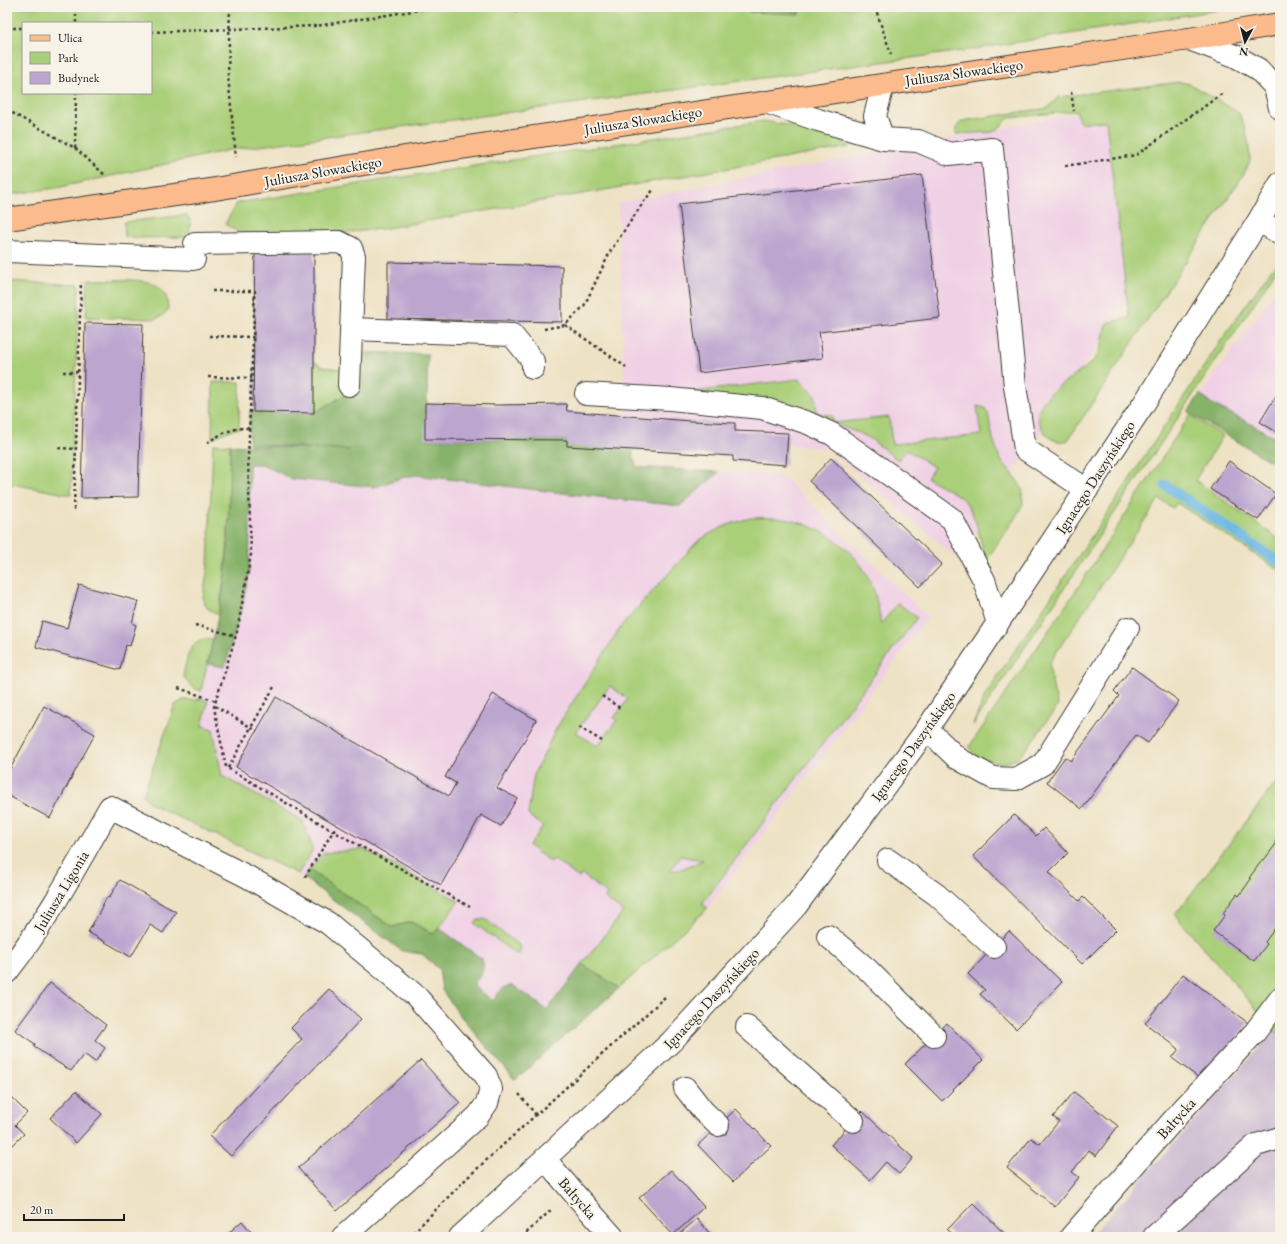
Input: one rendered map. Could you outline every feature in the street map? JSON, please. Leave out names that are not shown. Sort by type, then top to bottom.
[{"type":"main road","name":"Juliusza Słowackiego","points":[[7,219],[224,188],[441,151],[1189,39],[1280,24]]},
{"type":"street","points":[[1189,39],[1235,56],[1258,69],[1275,87],[1280,108]]},
{"type":"street","points":[[883,139],[875,116],[892,83]]},
{"type":"street","points":[[766,102],[818,120],[883,139],[918,141],[949,154],[992,149],[1015,386],[1025,449],[1087,490]]},
{"type":"street","name":"Ignacego Daszyńskiego","points":[[460,1237],[672,1041],[796,906],[927,729],[1143,405],[1280,184]]},
{"type":"street","points":[[1259,220],[1280,234]]},
{"type":"street","points":[[7,251],[194,252],[338,242],[351,248],[354,256],[349,385]]},
{"type":"street","points":[[351,329],[512,335],[533,360],[533,368]]},
{"type":"street","points":[[586,394],[670,399],[762,408],[808,423],[832,434],[952,519],[984,580],[998,622]]},
{"type":"street","points":[[927,729],[957,758],[993,778],[1016,779],[1042,764],[1128,628]]},
{"type":"street","name":"Juliusza Ligonia","points":[[7,972],[36,932],[72,875],[110,807],[248,877],[328,922],[416,996],[486,1076],[491,1089],[487,1103],[478,1116],[343,1237]]},
{"type":"street","points":[[888,860],[937,895],[994,947]]},
{"type":"street","points":[[828,936],[868,970],[934,1036]]},
{"type":"street","name":"Bałtycka","points":[[1071,1237],[1183,1109],[1254,1032],[1280,999]]},
{"type":"street","points":[[747,1027],[853,1121]]},
{"type":"street","points":[[685,1088],[703,1111],[718,1126]]},
{"type":"street","points":[[1154,1237],[1256,1145],[1280,1138]]},
{"type":"street","name":"Bałtycka","points":[[545,1158],[572,1192],[613,1237]]},
{"type":"path","points":[[76,7],[76,22]]},
{"type":"path","points":[[230,7],[228,76],[237,164]]},
{"type":"path","points":[[152,32],[316,26],[438,8],[521,12],[573,7]]},
{"type":"path","points":[[875,7],[892,83]]},
{"type":"path","points":[[7,28],[22,28]]},
{"type":"path","points":[[1071,92],[1074,111]]},
{"type":"path","points":[[1065,166],[1136,155],[1223,93]]},
{"type":"path","points":[[75,148],[76,94]]},
{"type":"path","points":[[7,110],[75,148],[108,178]]},
{"type":"path","points":[[629,369],[565,325],[584,306],[611,250],[644,200],[654,189]]},
{"type":"path","points":[[74,510],[81,281]]},
{"type":"path","points":[[212,292],[255,291],[248,458],[251,554],[236,636],[214,706],[226,767],[333,831],[470,907]]},
{"type":"path","points":[[209,336],[253,337]]},
{"type":"path","points":[[63,372],[78,372]]},
{"type":"path","points":[[208,377],[252,378]]},
{"type":"path","points":[[207,443],[224,432],[242,427],[250,428]]},
{"type":"path","points":[[58,448],[76,449]]},
{"type":"path","points":[[195,625],[236,636]]},
{"type":"path","points":[[228,768],[274,687]]},
{"type":"path","points":[[178,688],[216,701]]},
{"type":"path","points":[[602,696],[620,708]]},
{"type":"path","points":[[214,706],[257,731]]},
{"type":"path","points":[[579,727],[602,741]]},
{"type":"path","points":[[302,882],[336,825]]},
{"type":"path","points":[[410,1237],[468,1177],[665,998]]},
{"type":"path","points":[[517,1092],[536,1115]]},
{"type":"path","points":[[522,1237],[572,1192]]},
{"type":"shaded area","points":[[1149,99],[1219,158],[958,559],[829,449],[626,425],[618,203]]},
{"type":"shaded area","points":[[1280,284],[1280,467],[1188,412]]},
{"type":"shaded area","points":[[230,445],[361,449],[781,475],[928,617],[708,908],[515,1080],[458,1013],[442,990],[439,969],[422,954],[402,951],[298,874],[157,806],[192,719],[200,695],[223,592]]},
{"type":"shaded area","points":[[1275,1030],[1280,1036],[1280,1237],[1090,1237]]},
{"type":"green space","points":[[7,7],[1237,7],[963,51],[230,150],[56,188],[7,195]]},
{"type":"green space","points":[[744,7],[803,7],[799,14],[749,12]]},
{"type":"green space","points":[[1180,82],[1190,84],[1239,113],[1245,128],[1249,146],[1250,161],[1245,172],[1068,440],[1055,440],[1048,436],[1040,424],[1038,412],[1043,402],[1052,392],[1095,359],[1101,347],[1106,324],[1129,318],[1106,121],[1081,123],[1079,122],[1077,112],[1074,111],[1009,118],[993,132],[956,134],[957,128],[961,122],[965,121],[1048,108],[1058,97]]},
{"type":"green space","points":[[763,121],[832,133],[850,147],[382,229],[341,233],[241,234],[225,224],[237,203]]},
{"type":"green space","points":[[186,215],[191,220],[189,237],[125,237],[124,222]]},
{"type":"green space","points":[[1280,263],[973,725],[985,695],[1222,339],[1273,267]]},
{"type":"green space","points":[[88,280],[132,280],[149,282],[161,289],[165,295],[168,310],[162,316],[155,319],[86,317]]},
{"type":"green space","points":[[7,281],[79,285],[71,495],[7,483]]},
{"type":"green space","points":[[350,352],[428,354],[426,439],[567,440],[626,425],[636,467],[719,472],[680,506],[416,475],[401,478],[375,487],[292,479],[262,464],[249,464],[249,573],[242,606],[225,667],[208,664],[223,592],[228,548],[230,445],[350,450],[249,444],[250,411],[314,413],[350,392]]},
{"type":"green space","points":[[314,361],[323,367],[350,370],[350,392],[314,413]]},
{"type":"green space","points":[[799,379],[815,395],[817,414],[832,415],[834,423],[889,417],[892,444],[981,435],[977,406],[985,408],[988,413],[993,439],[1000,459],[1013,474],[1022,488],[1023,504],[985,562],[978,528],[967,504],[954,493],[927,478],[934,467],[907,450],[898,460],[868,437],[833,423],[692,392]]},
{"type":"green space","points":[[213,382],[240,382],[239,428],[225,432],[212,439]]},
{"type":"green space","points":[[1200,394],[1210,403],[1257,427],[1280,441],[1280,467],[1188,412]]},
{"type":"green space","points":[[1190,415],[1223,436],[1195,480],[1280,540],[1280,571],[1177,503],[1173,508],[1159,499],[1049,663],[1058,706],[1017,759],[1000,764],[975,756],[969,747],[1079,586]]},
{"type":"green space","points":[[213,444],[230,445],[227,552],[218,615],[207,608],[203,598],[208,566]]},
{"type":"green space","points":[[751,518],[770,518],[789,520],[819,530],[846,548],[866,573],[873,588],[881,624],[898,603],[917,618],[702,904],[708,908],[619,988],[582,964],[623,912],[605,898],[607,894],[582,874],[579,878],[554,859],[551,862],[529,846],[543,826],[528,815],[534,773],[557,727],[622,625],[696,543],[715,531]],"holes":[[[610,686],[628,699],[614,718],[617,720],[597,746],[576,732]],[[680,856],[703,860],[681,869],[670,871]]]},
{"type":"green space","points":[[206,639],[213,639],[201,691],[190,685],[183,675],[189,652],[195,644]]},
{"type":"green space","points":[[199,698],[208,701],[202,726],[213,729],[222,776],[303,821],[313,850],[298,874],[151,804],[143,795],[175,705],[183,700],[198,700]]},
{"type":"green space","points":[[1280,777],[1280,1036],[1175,915]]},
{"type":"green space","points":[[364,849],[459,901],[434,934],[411,922],[392,927],[309,870],[324,853]]},
{"type":"green space","points":[[309,870],[392,927],[411,922],[433,934],[439,928],[482,959],[483,970],[473,985],[493,1001],[504,988],[514,986],[547,1010],[582,964],[619,988],[515,1080],[458,1013],[442,990],[439,969],[422,954],[402,951],[304,878]]},
{"type":"green space","points":[[485,919],[521,947],[519,954],[514,953],[474,923],[477,920]]},
{"type":"building","points":[[922,175],[940,318],[819,332],[823,358],[699,373],[679,204]]},
{"type":"building","points":[[255,245],[314,245],[314,413],[253,412]]},
{"type":"building","points":[[388,262],[562,266],[562,322],[388,319]]},
{"type":"building","points":[[85,323],[143,324],[138,497],[81,498]]},
{"type":"building","points":[[1280,389],[1280,434],[1260,422]]},
{"type":"building","points":[[425,403],[497,405],[566,404],[567,411],[690,421],[735,423],[735,431],[788,433],[786,465],[733,461],[733,456],[567,446],[567,440],[425,439]]},
{"type":"building","points":[[831,458],[942,564],[920,587],[809,481]]},
{"type":"building","points":[[1229,461],[1276,494],[1258,520],[1210,489]]},
{"type":"building","points":[[79,585],[138,601],[132,623],[136,625],[130,646],[126,645],[120,670],[36,647],[42,621],[67,628]]},
{"type":"building","points":[[1132,667],[1179,701],[1148,743],[1136,735],[1082,809],[1047,782],[1065,757],[1071,761],[1119,696],[1114,691]]},
{"type":"building","points":[[493,694],[536,720],[497,788],[517,798],[501,826],[481,815],[441,885],[236,767],[276,697],[449,796],[456,783],[445,777]]},
{"type":"building","points":[[44,706],[95,734],[50,818],[7,795],[7,775]]},
{"type":"building","points":[[1014,815],[1036,836],[1044,828],[1068,853],[1049,872],[1079,901],[1083,897],[1116,930],[1082,964],[973,856]]},
{"type":"building","points":[[1280,835],[1280,925],[1278,924],[1265,942],[1267,944],[1254,961],[1213,931],[1225,915],[1223,913],[1237,894],[1239,896],[1251,879],[1249,878],[1276,844],[1275,842]]},
{"type":"building","points":[[120,880],[176,912],[163,933],[150,925],[131,957],[88,932],[107,897],[109,898]]},
{"type":"building","points":[[1009,931],[1062,982],[1016,1029],[980,994],[985,990],[968,974]]},
{"type":"building","points":[[1183,974],[1248,1023],[1203,1081],[1172,1058],[1179,1049],[1145,1023]]},
{"type":"building","points":[[50,983],[106,1025],[95,1040],[105,1048],[95,1062],[84,1054],[71,1071],[34,1047],[35,1044],[15,1030]]},
{"type":"building","points":[[329,989],[361,1019],[231,1156],[209,1136],[302,1039],[291,1028]]},
{"type":"building","points":[[947,1023],[983,1060],[942,1101],[905,1064]]},
{"type":"building","points":[[421,1060],[460,1103],[337,1211],[298,1168]]},
{"type":"building","points":[[76,1091],[102,1114],[76,1143],[50,1118]]},
{"type":"building","points":[[1074,1092],[1118,1126],[1096,1156],[1089,1150],[1072,1172],[1079,1177],[1055,1207],[1007,1168],[1031,1138],[1040,1144],[1059,1121],[1053,1117]]},
{"type":"building","points":[[7,1093],[27,1113],[15,1125],[24,1134],[13,1145],[7,1139]]},
{"type":"building","points":[[736,1109],[771,1146],[733,1182],[698,1145]]},
{"type":"building","points":[[862,1111],[913,1158],[899,1174],[886,1162],[870,1180],[831,1145]]},
{"type":"building","points":[[671,1170],[704,1207],[673,1235],[639,1198]]},
{"type":"building","points":[[973,1203],[1008,1237],[955,1237],[947,1230]]},
{"type":"building","points":[[697,1219],[713,1237],[676,1237],[685,1229]]},
{"type":"building","points":[[242,1221],[255,1237],[224,1237]]},
{"type":"waterway","points":[[1165,485],[1280,563]]}]
